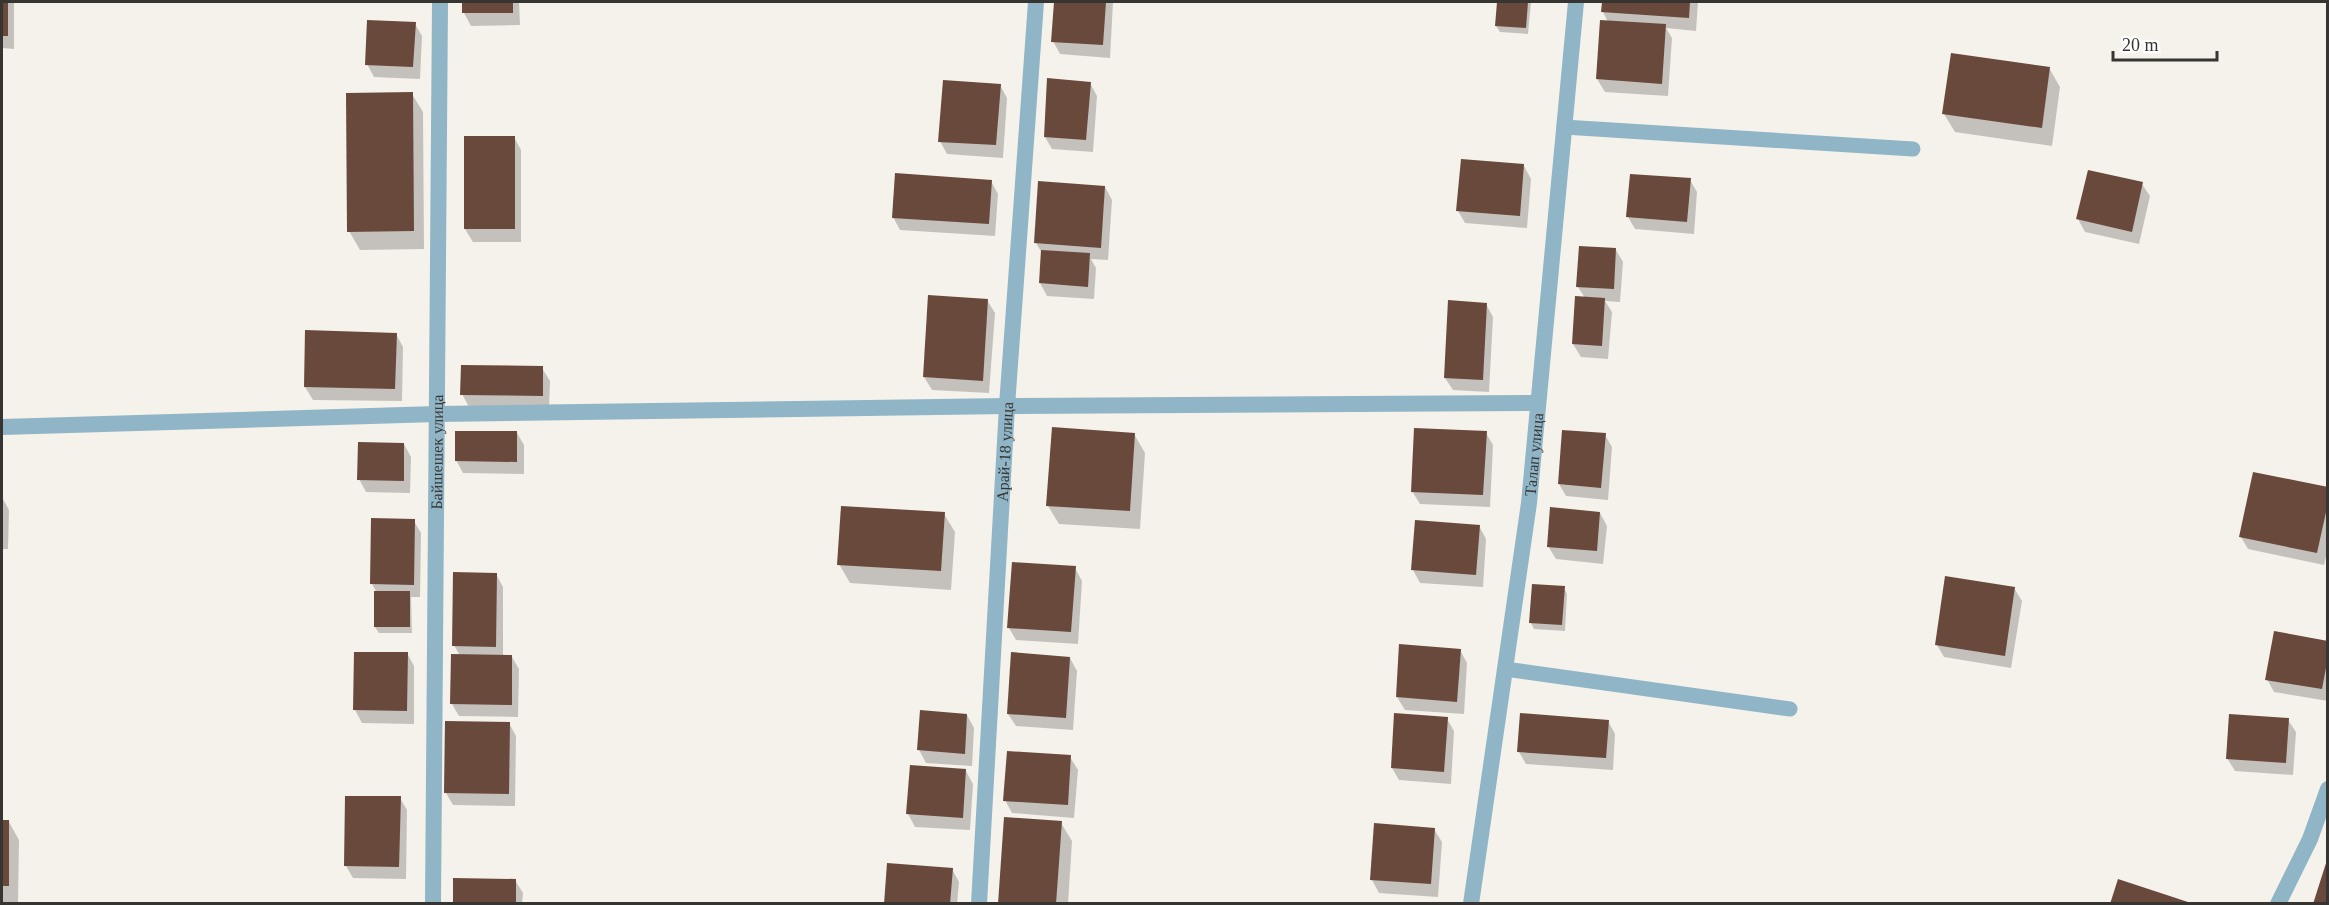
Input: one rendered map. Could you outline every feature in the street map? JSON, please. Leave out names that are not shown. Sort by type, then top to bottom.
[{"type":"street","name":"Байшешек улица","points":[[433,903],[440,2]]},
{"type":"street","name":"Арай-18 улица","points":[[979,903],[1007,406],[1036,2]]},
{"type":"street","name":"Талап улица","points":[[1471,903],[1529,503],[1576,2]]},
{"type":"street","points":[[2,428],[437,414],[1007,406],[1538,403]]},
{"type":"street","points":[[2278,903],[2310,839],[2328,789]]},
{"type":"lane","points":[[1564,127],[1913,149]]},
{"type":"lane","points":[[1505,669],[1790,709]]},
{"type":"building","points":[[2,2],[8,2],[8,36],[2,36]]},
{"type":"building","points":[[462,2],[513,2],[513,13],[462,13]]},
{"type":"building","points":[[1054,2],[1106,2],[1103,45],[1051,42]]},
{"type":"building","points":[[1497,2],[1528,2],[1526,28],[1495,26]]},
{"type":"building","points":[[1602,2],[1690,2],[1689,18],[1601,12]]},
{"type":"building","points":[[367,20],[416,22],[413,67],[365,65]]},
{"type":"building","points":[[1600,20],[1666,24],[1662,84],[1596,79]]},
{"type":"building","points":[[1951,53],[2050,67],[2042,128],[1942,114]]},
{"type":"building","points":[[1047,78],[1091,82],[1086,140],[1044,137]]},
{"type":"building","points":[[943,80],[1001,84],[996,145],[938,142]]},
{"type":"building","points":[[413,92],[414,231],[347,232],[346,93]]},
{"type":"building","points":[[464,136],[515,136],[515,229],[464,229]]},
{"type":"building","points":[[1461,159],[1524,164],[1520,216],[1456,211]]},
{"type":"building","points":[[2088,170],[2143,182],[2132,232],[2076,219]]},
{"type":"building","points":[[895,173],[992,180],[989,224],[892,218]]},
{"type":"building","points":[[1630,174],[1691,178],[1687,222],[1626,217]]},
{"type":"building","points":[[1038,181],[1105,186],[1101,248],[1034,243]]},
{"type":"building","points":[[1579,246],[1616,248],[1614,289],[1576,287]]},
{"type":"building","points":[[1041,250],[1090,253],[1088,287],[1039,283]]},
{"type":"building","points":[[928,295],[988,299],[983,381],[923,377]]},
{"type":"building","points":[[1575,296],[1605,298],[1602,346],[1572,344]]},
{"type":"building","points":[[1448,300],[1487,303],[1483,380],[1444,378]]},
{"type":"building","points":[[305,330],[397,333],[395,389],[304,387]]},
{"type":"building","points":[[461,365],[543,366],[543,396],[460,395]]},
{"type":"building","points":[[1052,427],[1135,433],[1130,511],[1046,506]]},
{"type":"building","points":[[1414,428],[1487,431],[1483,495],[1411,492]]},
{"type":"building","points":[[1562,430],[1606,433],[1601,488],[1558,484]]},
{"type":"building","points":[[455,431],[517,431],[517,462],[455,461]]},
{"type":"building","points":[[358,442],[404,443],[404,481],[357,480]]},
{"type":"building","points":[[2253,472],[2328,487],[2328,503],[2317,553],[2239,537]]},
{"type":"building","points":[[841,506],[945,512],[941,571],[837,565]]},
{"type":"building","points":[[1550,507],[1600,512],[1597,551],[1547,547]]},
{"type":"building","points":[[371,518],[415,519],[414,585],[370,584]]},
{"type":"building","points":[[1415,520],[1480,525],[1476,575],[1411,570]]},
{"type":"building","points":[[1012,562],[1076,566],[1071,632],[1007,628]]},
{"type":"building","points":[[453,572],[497,573],[496,647],[452,646]]},
{"type":"building","points":[[1945,576],[2015,587],[2005,656],[1935,645]]},
{"type":"building","points":[[1532,584],[1565,586],[1562,625],[1529,623]]},
{"type":"building","points":[[374,591],[410,591],[410,627],[374,627]]},
{"type":"building","points":[[2274,631],[2328,641],[2328,657],[2322,689],[2265,680]]},
{"type":"building","points":[[1399,644],[1461,649],[1457,702],[1396,697]]},
{"type":"building","points":[[354,652],[408,652],[407,711],[353,710]]},
{"type":"building","points":[[1011,652],[1070,657],[1066,718],[1007,714]]},
{"type":"building","points":[[451,654],[512,655],[512,705],[450,704]]},
{"type":"building","points":[[920,710],[967,714],[965,754],[917,750]]},
{"type":"building","points":[[1394,713],[1448,717],[1444,772],[1391,768]]},
{"type":"building","points":[[1520,713],[1609,720],[1606,758],[1517,752]]},
{"type":"building","points":[[2229,714],[2289,718],[2286,763],[2226,759]]},
{"type":"building","points":[[445,721],[510,722],[509,794],[444,793]]},
{"type":"building","points":[[1007,751],[1071,755],[1068,805],[1003,801]]},
{"type":"building","points":[[910,765],[966,769],[963,818],[906,814]]},
{"type":"building","points":[[345,796],[401,796],[399,867],[344,866]]},
{"type":"building","points":[[1004,817],[1062,821],[1056,904],[998,904]]},
{"type":"building","points":[[2,820],[9,820],[9,886],[2,886]]},
{"type":"building","points":[[1374,823],[1435,828],[1431,884],[1370,880]]},
{"type":"building","points":[[2327,860],[2328,904],[2313,904]]},
{"type":"building","points":[[887,863],[953,868],[950,904],[884,904]]},
{"type":"building","points":[[453,878],[516,879],[516,904],[453,904]]},
{"type":"building","points":[[2118,879],[2191,903],[2191,904],[2110,904]]}]
